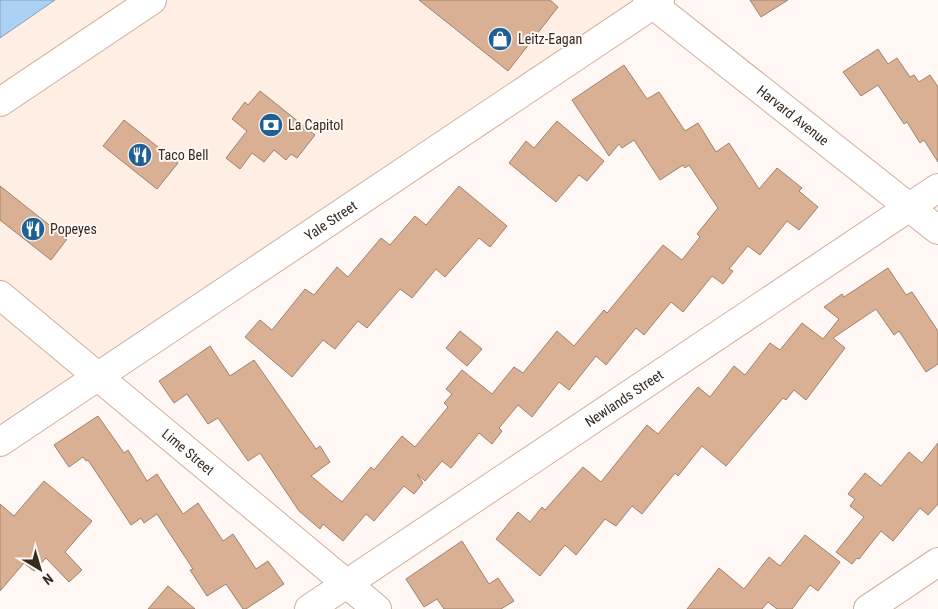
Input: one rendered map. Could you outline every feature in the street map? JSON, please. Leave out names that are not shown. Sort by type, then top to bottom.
[{"type":"street","points":[[0,102],[152,0]]},
{"type":"street","name":"Harvard Avenue","points":[[654,2],[938,230]]},
{"type":"street","name":"Yale Street","points":[[0,442],[654,2]]},
{"type":"street","name":"Newlands Street","points":[[309,609],[938,188]]},
{"type":"street","name":"Lime Street","points":[[0,295],[377,609]]},
{"type":"street","points":[[868,609],[938,562]]},
{"type":"shaded area","points":[[0,0],[634,0],[0,423]]},
{"type":"water","points":[[0,0],[55,0],[0,38]]},
{"type":"building","name":"Leitz-Eagan","points":[[419,0],[550,0],[558,7],[508,71]]},
{"type":"building","points":[[750,0],[788,0],[761,17]]},
{"type":"building","points":[[878,49],[888,64],[897,58],[910,77],[914,75],[919,82],[930,75],[938,87],[938,162],[924,140],[920,143],[907,122],[904,124],[878,85],[861,96],[843,72]]},
{"type":"building","points":[[624,65],[647,99],[659,92],[685,131],[698,123],[716,152],[729,143],[759,189],[777,168],[802,188],[799,191],[818,207],[799,230],[787,221],[760,255],[748,246],[729,269],[733,271],[723,284],[712,276],[683,312],[671,302],[644,335],[636,328],[606,365],[596,356],[569,390],[559,382],[532,417],[518,405],[499,428],[502,431],[492,444],[479,433],[451,468],[442,461],[425,481],[417,474],[423,483],[414,494],[404,486],[374,521],[366,514],[343,541],[323,524],[320,529],[299,511],[260,453],[248,461],[218,418],[208,424],[187,394],[174,403],[159,381],[210,346],[230,376],[254,360],[316,449],[320,446],[330,462],[311,476],[342,502],[371,467],[374,470],[402,436],[415,447],[448,407],[444,403],[452,394],[446,389],[462,370],[492,394],[514,367],[523,373],[557,331],[574,346],[604,310],[607,313],[663,245],[682,260],[700,237],[697,234],[718,208],[689,165],[685,168],[683,165],[660,180],[634,140],[622,148],[619,144],[609,156],[572,100]]},
{"type":"building","name":"La Capitol","points":[[260,91],[315,135],[297,158],[291,154],[286,160],[274,150],[264,162],[252,153],[240,169],[226,158],[247,131],[232,119],[245,102],[248,105]]},
{"type":"building","name":"Taco Bell","points":[[124,120],[178,163],[157,189],[103,146]]},
{"type":"building","points":[[557,121],[604,161],[587,181],[579,175],[556,202],[509,163],[526,141],[534,148]]},
{"type":"building","name":"Popeyes","points":[[0,186],[67,239],[51,260],[0,220]]},
{"type":"building","points":[[459,186],[507,226],[490,247],[479,238],[445,277],[436,269],[412,298],[400,289],[367,328],[358,321],[335,349],[323,340],[292,377],[245,337],[260,320],[272,330],[305,289],[314,295],[337,267],[348,277],[381,238],[390,245],[415,216],[426,225]]},
{"type":"building","points":[[888,268],[906,295],[912,292],[938,331],[938,364],[926,372],[899,331],[894,335],[876,309],[833,338],[845,348],[806,400],[794,390],[786,400],[783,398],[726,466],[702,446],[678,476],[675,473],[642,514],[632,506],[616,526],[605,519],[576,555],[565,545],[540,576],[496,539],[518,512],[530,522],[542,507],[545,510],[583,467],[601,482],[647,425],[658,434],[698,387],[710,397],[734,366],[745,375],[770,343],[780,350],[802,323],[823,339],[839,319],[824,307],[842,294],[844,297]]},
{"type":"building","points":[[460,331],[482,349],[467,366],[446,348]]},
{"type":"building","points":[[98,416],[124,453],[128,450],[147,481],[157,474],[183,514],[198,503],[223,541],[233,534],[256,569],[268,561],[284,584],[246,609],[243,609],[226,584],[207,596],[190,570],[193,569],[157,514],[144,523],[141,518],[131,525],[88,460],[86,461],[83,457],[69,467],[54,445]]},
{"type":"building","points":[[938,443],[938,504],[928,515],[920,508],[893,541],[881,531],[859,559],[857,558],[852,564],[836,552],[864,517],[850,506],[855,499],[848,494],[865,473],[881,486],[909,452],[922,463]]},
{"type":"building","points":[[44,481],[92,521],[65,552],[82,570],[69,582],[46,558],[34,571],[24,563],[0,591],[0,504],[14,516]]},
{"type":"building","points":[[805,535],[840,562],[818,591],[810,585],[792,609],[777,609],[768,602],[762,609],[687,609],[719,568],[744,589],[769,557],[780,566]]},
{"type":"building","points":[[462,541],[489,584],[498,578],[514,601],[501,609],[444,609],[437,599],[424,607],[406,579]]},
{"type":"building","points":[[168,586],[195,609],[148,609]]},
{"type":"place","name":"Leitz-Eagan","points":[[500,39]]},
{"type":"place","name":"La Capitol","points":[[271,125]]},
{"type":"place","name":"Taco Bell","points":[[140,155]]},
{"type":"place","name":"Popeyes","points":[[33,229]]}]
